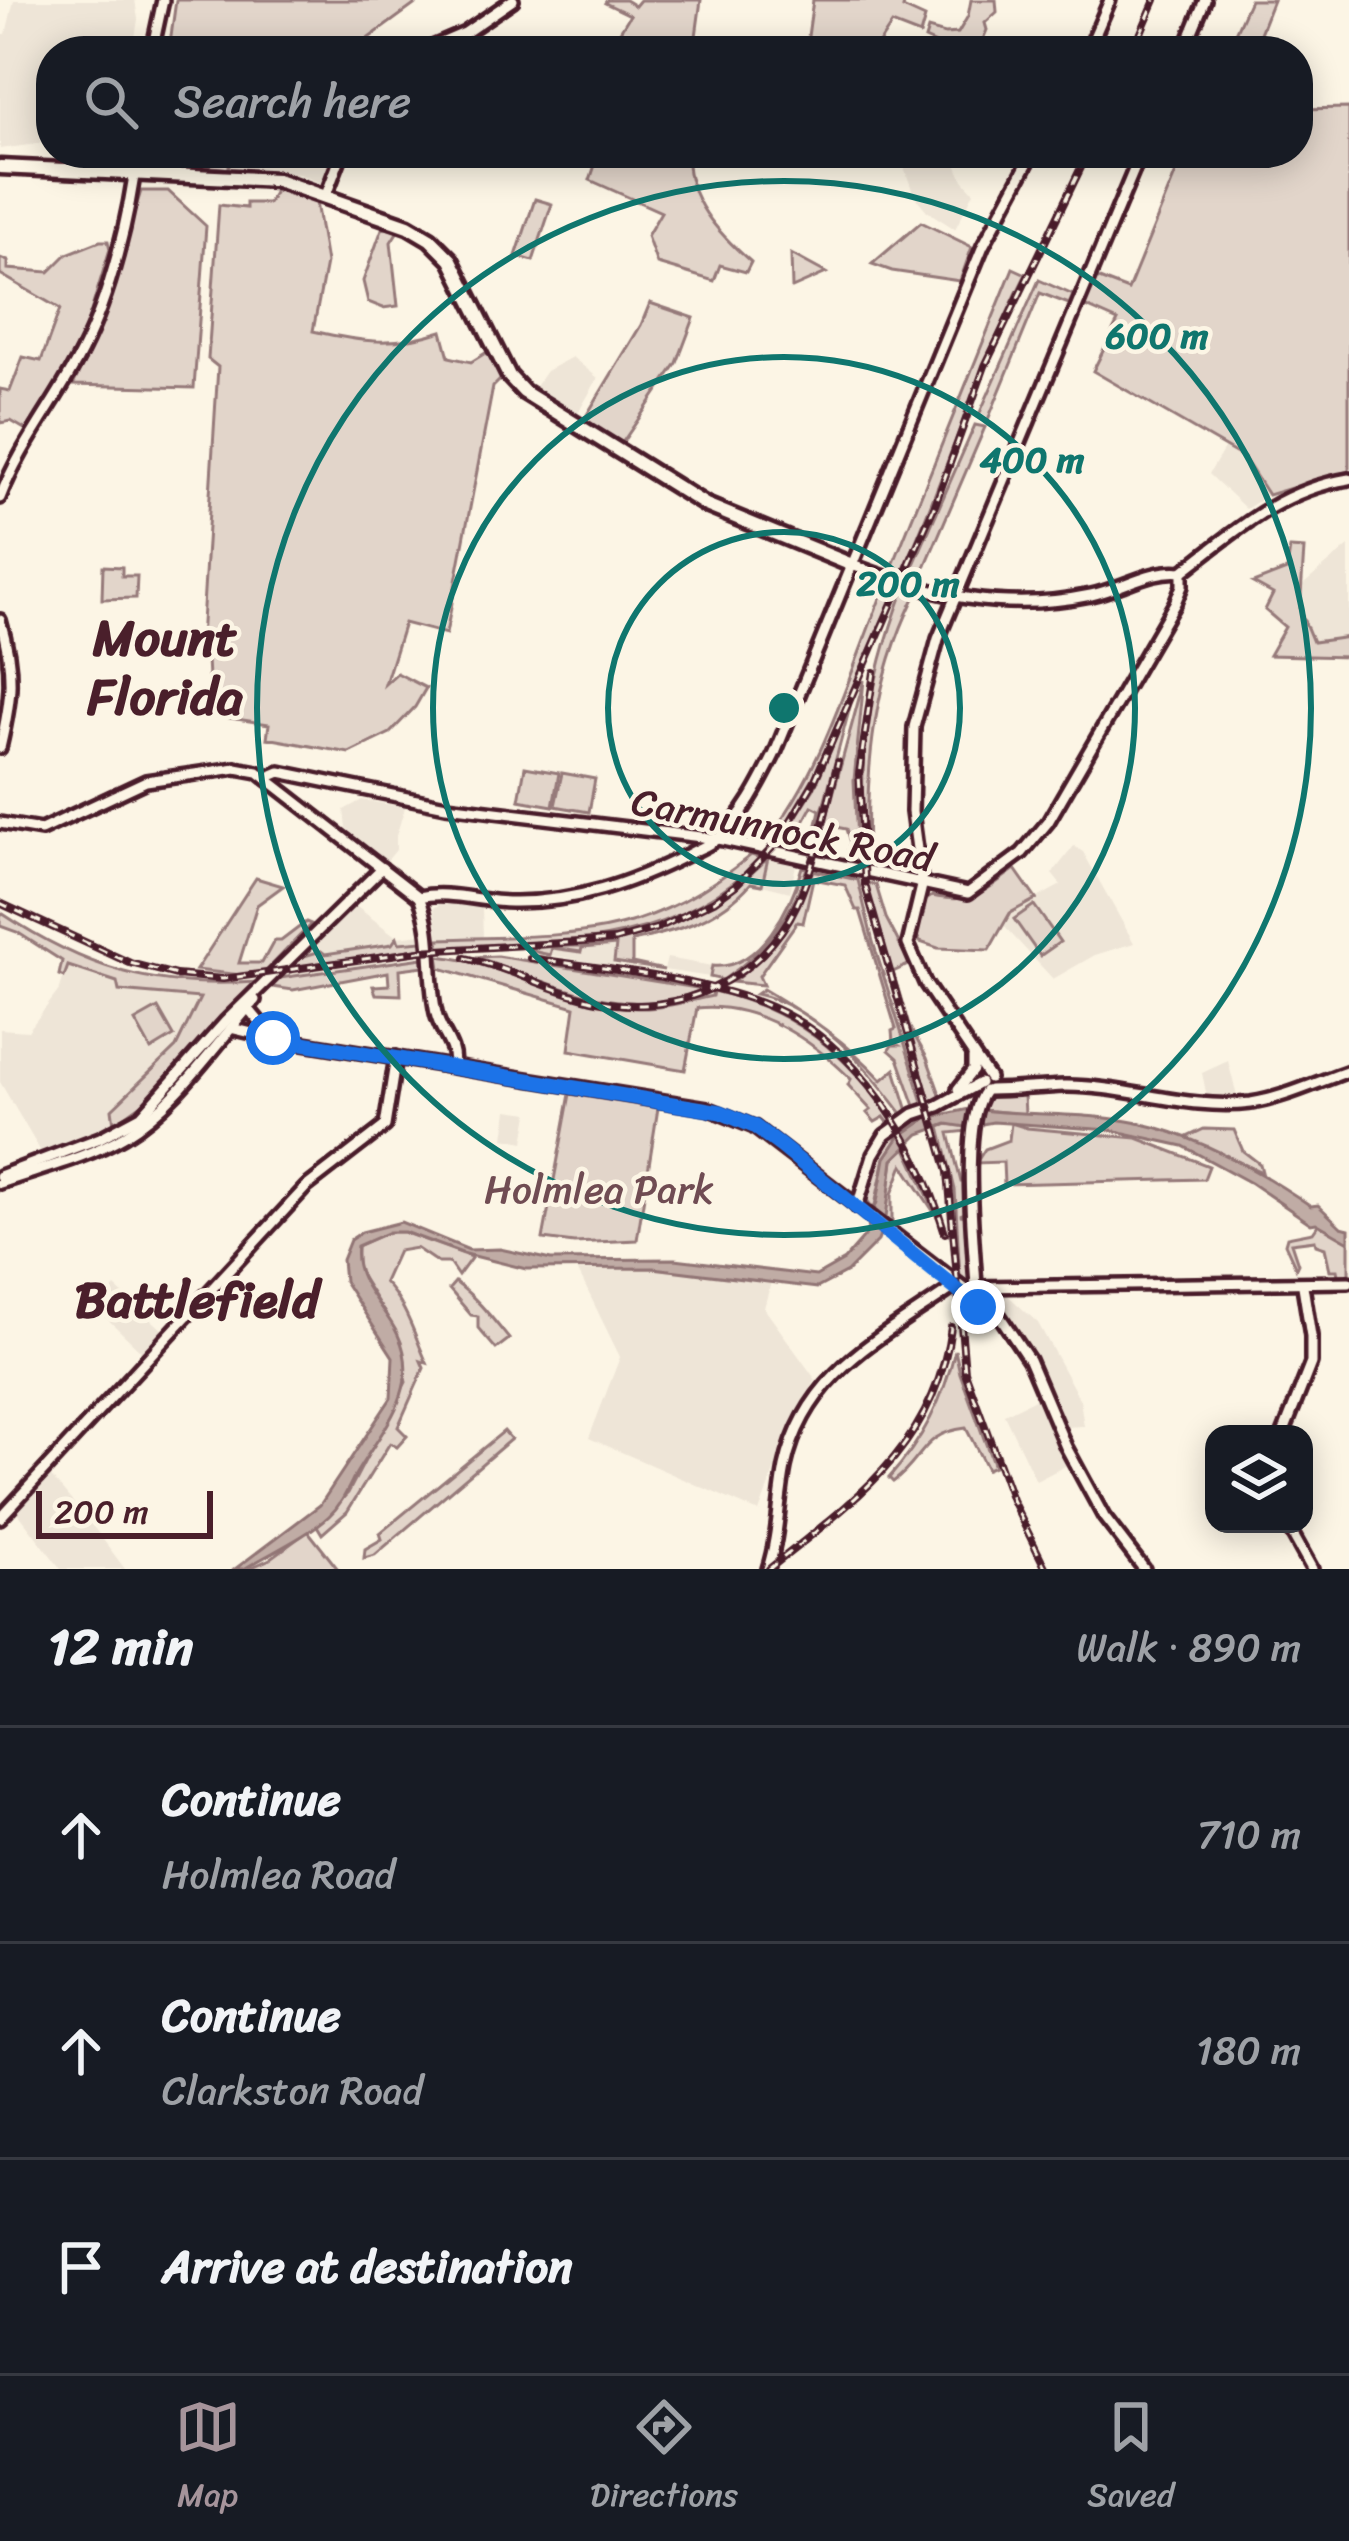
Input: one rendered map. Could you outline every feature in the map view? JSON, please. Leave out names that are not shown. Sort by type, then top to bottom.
[{"type":"main road","points":[[0,167],[272,180],[408,226],[444,252],[464,282],[509,376],[538,403],[706,506],[852,565]]},
{"type":"street","points":[[155,36],[163,0]]},
{"type":"street","points":[[460,36],[514,0]]},
{"type":"street","points":[[1094,36],[1110,0]]},
{"type":"street","points":[[1190,36],[1205,0]]},
{"type":"street","points":[[0,498],[87,342],[135,168]]},
{"type":"street","points":[[326,195],[336,168]]},
{"type":"street","points":[[419,897],[509,902],[568,898],[626,883],[718,839],[764,776],[983,246],[1025,168]]},
{"type":"street","points":[[973,1290],[972,1132],[976,1105],[986,1084],[975,1055],[925,983],[908,944],[922,886],[912,812],[914,727],[929,664],[1135,168]]},
{"type":"street","points":[[852,565],[912,588],[956,597],[1017,603],[1066,599],[1116,589],[1163,572],[1182,572],[1268,507],[1316,484],[1349,478]]},
{"type":"street","name":"Carmunnock Road","points":[[0,823],[41,830],[146,781],[250,769],[266,778],[274,772],[446,806],[718,839],[968,893],[1034,840],[1056,811],[1175,603],[1182,572]]},
{"type":"street","points":[[0,620],[12,678],[0,748]]},
{"type":"street","points":[[266,778],[419,897],[428,922],[437,1018],[454,1048],[478,1070]]},
{"type":"street","points":[[277,786],[290,778]]},
{"type":"street","points":[[669,833],[678,849],[674,862]]},
{"type":"street","points":[[0,1179],[123,1132],[382,868]]},
{"type":"street","points":[[246,1006],[273,1038]]},
{"type":"street","points":[[230,1023],[273,1038],[721,1112],[754,1126],[1004,1325]]},
{"type":"street","points":[[453,1066],[454,1048]]},
{"type":"street","points":[[954,1095],[974,1070],[975,1055]]},
{"type":"street","points":[[0,1518],[306,1187],[385,1126],[396,1057]]},
{"type":"street","points":[[861,1210],[873,1155],[884,1135],[907,1118],[986,1084],[1010,1090],[1065,1086],[1242,1104],[1271,1099],[1349,1071]]},
{"type":"street","points":[[954,1095],[968,1094],[976,1105]]},
{"type":"street","points":[[890,1234],[973,1290],[999,1315],[1029,1360],[1066,1447],[1104,1517],[1144,1569]]},
{"type":"street","points":[[768,1569],[780,1526],[787,1462],[813,1397],[850,1359],[953,1288],[1349,1282]]},
{"type":"street","points":[[1286,1425],[1311,1364],[1302,1286]]},
{"type":"street","points":[[1293,1533],[1312,1569]]},
{"type":"shaded area","points":[[14,0],[135,0],[135,36],[36,36],[36,144],[0,149],[0,34],[6,34]]},
{"type":"shaded area","points":[[329,168],[323,184],[299,174],[229,169]]},
{"type":"shaded area","points":[[904,168],[958,168],[974,192],[955,229],[927,211],[914,195]]},
{"type":"shaded area","points":[[572,357],[598,378],[578,413],[534,388],[546,371]]},
{"type":"shaded area","points":[[1225,447],[1244,458],[1268,495],[1246,509],[1209,474]]},
{"type":"shaded area","points":[[1349,546],[1349,657],[1287,657],[1285,600]]},
{"type":"shaded area","points":[[362,800],[405,807],[396,850],[386,862],[346,828],[344,810]]},
{"type":"shaded area","points":[[1074,846],[1083,852],[1134,943],[1095,955],[1053,979],[1003,925],[1010,913],[1061,885],[1052,874]]},
{"type":"shaded area","points":[[768,858],[796,865],[790,892],[762,885]]},
{"type":"shaded area","points":[[443,902],[482,908],[483,937],[439,939],[434,908]]},
{"type":"shaded area","points":[[354,905],[397,937],[422,934],[422,941],[301,957]]},
{"type":"shaded area","points":[[617,945],[613,966],[550,955],[551,948],[573,952]]},
{"type":"shaded area","points":[[667,958],[712,966],[710,977],[664,970]]},
{"type":"shaded area","points":[[67,965],[164,997],[254,987],[138,1110],[106,1129],[41,1152],[0,1082],[0,1029],[28,1031],[60,989]]},
{"type":"shaded area","points":[[1228,1061],[1237,1096],[1207,1097],[1202,1073]]},
{"type":"shaded area","points":[[979,1107],[1119,1120],[1184,1137],[1250,1168],[1311,1206],[1318,1205],[1349,1229],[1349,1242],[1183,1146],[1111,1130],[993,1122],[966,1127],[947,1124],[919,1134],[893,1160],[886,1218],[878,1241],[847,1272],[817,1288],[653,1268],[526,1269],[404,1232],[389,1232],[357,1246],[357,1259],[364,1282],[392,1324],[405,1355],[406,1374],[395,1410],[329,1516],[244,1569],[235,1569],[320,1505],[391,1398],[393,1357],[344,1281],[342,1260],[350,1240],[362,1232],[401,1222],[469,1250],[500,1249],[551,1260],[675,1259],[816,1276],[844,1260],[865,1236],[885,1158],[899,1137],[927,1118]]},
{"type":"shaded area","points":[[508,1110],[529,1113],[524,1142],[504,1138]]},
{"type":"shaded area","points":[[653,1268],[771,1282],[764,1308],[816,1380],[795,1414],[759,1512],[589,1438],[620,1357],[578,1271]]},
{"type":"shaded area","points":[[115,1287],[164,1331],[144,1354],[96,1308]]},
{"type":"shaded area","points":[[991,1289],[1004,1292],[1038,1323],[1080,1400],[1084,1426],[1064,1427],[1030,1349],[984,1299]]},
{"type":"shaded area","points":[[1037,1398],[1067,1465],[1036,1481],[1004,1414]]},
{"type":"shaded area","points":[[48,1473],[125,1569],[61,1569],[15,1509]]},
{"type":"green space","points":[[176,0],[421,0],[372,36],[171,36]]},
{"type":"green space","points":[[625,0],[635,6],[640,0],[701,0],[696,36],[617,36],[630,15],[605,3]]},
{"type":"green space","points":[[813,0],[905,0],[903,8],[925,18],[920,35],[892,24],[884,36],[808,36]]},
{"type":"green space","points":[[971,0],[996,0],[997,12],[985,23],[984,36],[926,36],[928,29],[958,33]]},
{"type":"green space","points":[[1250,0],[1273,0],[1259,36],[1234,36]]},
{"type":"green space","points":[[1349,108],[1349,471],[1268,495],[1244,458],[1093,371],[1118,321],[1082,305],[1094,277],[1128,290],[1178,168],[1313,168],[1313,109]]},
{"type":"green space","points":[[594,168],[689,168],[706,214],[751,262],[746,272],[720,265],[714,281],[657,264],[647,236],[661,212],[590,180]]},
{"type":"green space","points":[[141,191],[168,191],[206,226],[194,388],[73,385],[94,342]]},
{"type":"green space","points":[[275,191],[316,202],[326,263],[313,331],[378,341],[442,331],[449,357],[471,362],[487,352],[502,378],[493,387],[446,634],[404,623],[385,684],[397,673],[426,688],[390,733],[349,753],[267,738],[269,724],[210,715],[206,640],[201,639],[218,367],[208,359],[219,205],[246,208],[246,203],[268,203]]},
{"type":"green space","points":[[535,199],[552,204],[533,261],[516,256]]},
{"type":"green space","points":[[921,222],[972,247],[960,281],[872,264]]},
{"type":"green space","points":[[386,228],[398,231],[391,242],[398,306],[383,308],[368,302],[363,281]]},
{"type":"green space","points":[[108,241],[110,249],[85,331],[65,375],[28,431],[11,421],[0,423],[0,389],[10,391],[23,357],[41,361],[60,309],[0,274],[0,258],[8,261],[8,269],[49,272],[67,254]]},
{"type":"green space","points":[[791,254],[826,273],[792,288]]},
{"type":"green space","points":[[1013,268],[1026,274],[902,574],[891,570]]},
{"type":"green space","points":[[1039,280],[1073,295],[1069,304],[1040,293],[987,422],[978,417]]},
{"type":"green space","points":[[650,303],[694,318],[677,363],[622,443],[585,418]]},
{"type":"green space","points":[[975,425],[985,427],[919,581],[908,578]]},
{"type":"green space","points":[[1290,548],[1304,549],[1300,611],[1313,642],[1349,637],[1349,657],[1269,655],[1285,627],[1265,610],[1273,594],[1253,583],[1287,570]]},
{"type":"green space","points":[[103,566],[122,567],[122,576],[137,576],[136,598],[102,599]]},
{"type":"green space","points":[[885,586],[895,590],[813,778],[777,839],[766,841],[820,751]]},
{"type":"green space","points":[[903,592],[914,598],[881,692],[868,790],[868,857],[885,869],[865,864],[864,759],[873,692]]},
{"type":"green space","points":[[864,680],[854,780],[858,861],[846,859],[850,842],[846,829],[836,827],[828,855],[817,853]]},
{"type":"green space","points":[[851,703],[811,852],[820,810],[812,806],[790,847],[779,844],[815,787]]},
{"type":"green space","points":[[525,767],[559,773],[553,806],[519,800]]},
{"type":"green space","points":[[562,773],[595,779],[589,812],[555,806]]},
{"type":"green space","points":[[751,855],[761,858],[726,888],[651,925],[570,942],[439,948],[439,939],[568,934],[639,919],[712,884]]},
{"type":"green space","points":[[768,858],[762,885],[751,883],[726,906],[697,922],[632,941],[632,963],[664,970],[614,962],[616,945],[582,948],[581,952],[552,948],[550,955],[527,950],[617,941],[665,927],[709,905]]},
{"type":"green space","points":[[802,867],[807,868],[793,902],[765,945],[723,980],[710,977],[712,966],[745,958],[771,933]]},
{"type":"green space","points":[[1015,869],[1036,899],[1010,913],[989,950],[938,948],[920,942],[917,936],[926,900],[977,894]]},
{"type":"green space","points":[[811,870],[858,880],[924,1105],[915,1106],[898,1058],[889,1050],[898,1045],[893,1042],[896,1029],[860,910],[845,885],[813,879],[803,923],[797,922],[759,976],[763,985],[733,982],[781,932]]},
{"type":"green space","points":[[256,878],[283,886],[257,905],[239,963],[262,963],[274,941],[306,922],[311,924],[265,972],[241,975],[196,970]]},
{"type":"green space","points":[[867,883],[876,885],[886,918],[910,964],[893,972],[909,1026],[941,1097],[931,1103],[882,947]]},
{"type":"green space","points":[[1034,905],[1060,942],[1040,956],[1014,919]]},
{"type":"green space","points":[[0,912],[62,948],[122,971],[185,982],[257,982],[153,1096],[114,1124],[112,1109],[176,1047],[200,998],[119,991],[117,982],[68,966],[64,977],[59,975],[62,961],[0,926]]},
{"type":"green space","points":[[397,937],[399,943],[422,941],[423,948],[291,968],[301,957],[321,951],[392,944]]},
{"type":"green space","points":[[438,956],[612,1006],[666,1006],[712,996],[713,991],[742,999],[794,1022],[838,1056],[893,1123],[884,1117],[875,1122],[867,1113],[871,1110],[848,1085],[851,1079],[835,1064],[800,1037],[761,1017],[697,1008],[685,1070],[569,1050],[575,1007],[440,968]]},
{"type":"green space","points":[[497,956],[703,989],[645,1003],[616,1001],[588,996],[476,957]]},
{"type":"green space","points":[[423,958],[424,966],[400,969],[401,995],[376,994],[373,986],[389,985],[388,972],[293,990],[272,987],[280,978]]},
{"type":"green space","points":[[763,989],[799,1011],[756,994]]},
{"type":"green space","points":[[158,1008],[174,1036],[151,1050],[135,1021]]},
{"type":"green space","points":[[822,1027],[882,1080],[895,1069],[908,1111],[903,1115],[857,1059]]},
{"type":"green space","points":[[993,1093],[1024,1096],[1025,1114],[981,1110]]},
{"type":"green space","name":"Holmlea Park","points":[[570,1094],[658,1108],[637,1240],[574,1243],[543,1239]]},
{"type":"green space","points":[[1011,1123],[1137,1138],[1209,1166],[1204,1179],[1004,1184],[1003,1162],[976,1163],[985,1149],[1009,1140]]},
{"type":"green space","points":[[969,1126],[969,1131],[949,1133],[961,1182],[968,1182],[968,1212],[960,1215],[969,1216],[970,1281],[960,1279],[955,1190],[940,1127]]},
{"type":"green space","points":[[1204,1129],[1234,1130],[1243,1151],[1260,1164],[1262,1172],[1185,1138]]},
{"type":"green space","points":[[896,1130],[899,1137],[885,1158],[874,1210],[867,1200],[881,1147]]},
{"type":"green space","points":[[906,1148],[939,1220],[903,1165],[892,1194],[892,1224],[885,1219],[893,1160]]},
{"type":"green space","points":[[1322,1219],[1349,1237],[1349,1278],[1339,1279],[1337,1270],[1330,1270],[1325,1248],[1315,1240],[1291,1243],[1296,1268],[1285,1244],[1287,1237],[1313,1232]]},
{"type":"green space","points":[[389,1232],[403,1232],[472,1257],[458,1276],[449,1263],[438,1263],[416,1248],[398,1251],[384,1282],[404,1310],[427,1363],[421,1361],[424,1368],[398,1427],[407,1436],[397,1447],[390,1443],[347,1512],[322,1534],[316,1524],[348,1493],[406,1382],[389,1320],[357,1270],[357,1246]]},
{"type":"green space","points":[[455,1282],[509,1339],[496,1349],[478,1328],[478,1316],[471,1315],[449,1289]]},
{"type":"green space","points":[[955,1350],[994,1466],[987,1469],[966,1428],[931,1441],[893,1482],[889,1478],[922,1434],[938,1402]]},
{"type":"green space","points":[[504,1431],[511,1439],[375,1555],[364,1558],[365,1549],[382,1539],[380,1533]]},
{"type":"green space","points":[[308,1531],[338,1569],[248,1569],[270,1559]]},
{"type":"railway","points":[[1139,36],[1155,0]]},
{"type":"railway","points":[[0,903],[130,963],[176,975],[223,979],[420,951],[615,940],[658,928],[714,901],[778,842],[814,782],[935,505],[985,366],[1081,168]]},
{"type":"railway","points":[[874,672],[859,774],[865,885],[948,1172],[965,1372],[1012,1500],[1046,1569]]},
{"type":"railway","points":[[465,958],[580,997],[627,1005],[658,1004],[714,987],[762,954],[797,904],[816,852],[838,762]]},
{"type":"railway","points":[[530,958],[717,989],[771,1007],[803,1024],[832,1046],[881,1101],[919,1165],[945,1233]]},
{"type":"railway","points":[[769,1569],[860,1493],[909,1437],[928,1405],[951,1327]]},
{"type":"district","name":"Mount Florida","points":[[165,666]]},
{"type":"district","name":"Battlefield","points":[[197,1299]]},
{"type":"route","points":[[273,1038],[721,1112],[754,1126],[781,1146],[978,1307]]}]
